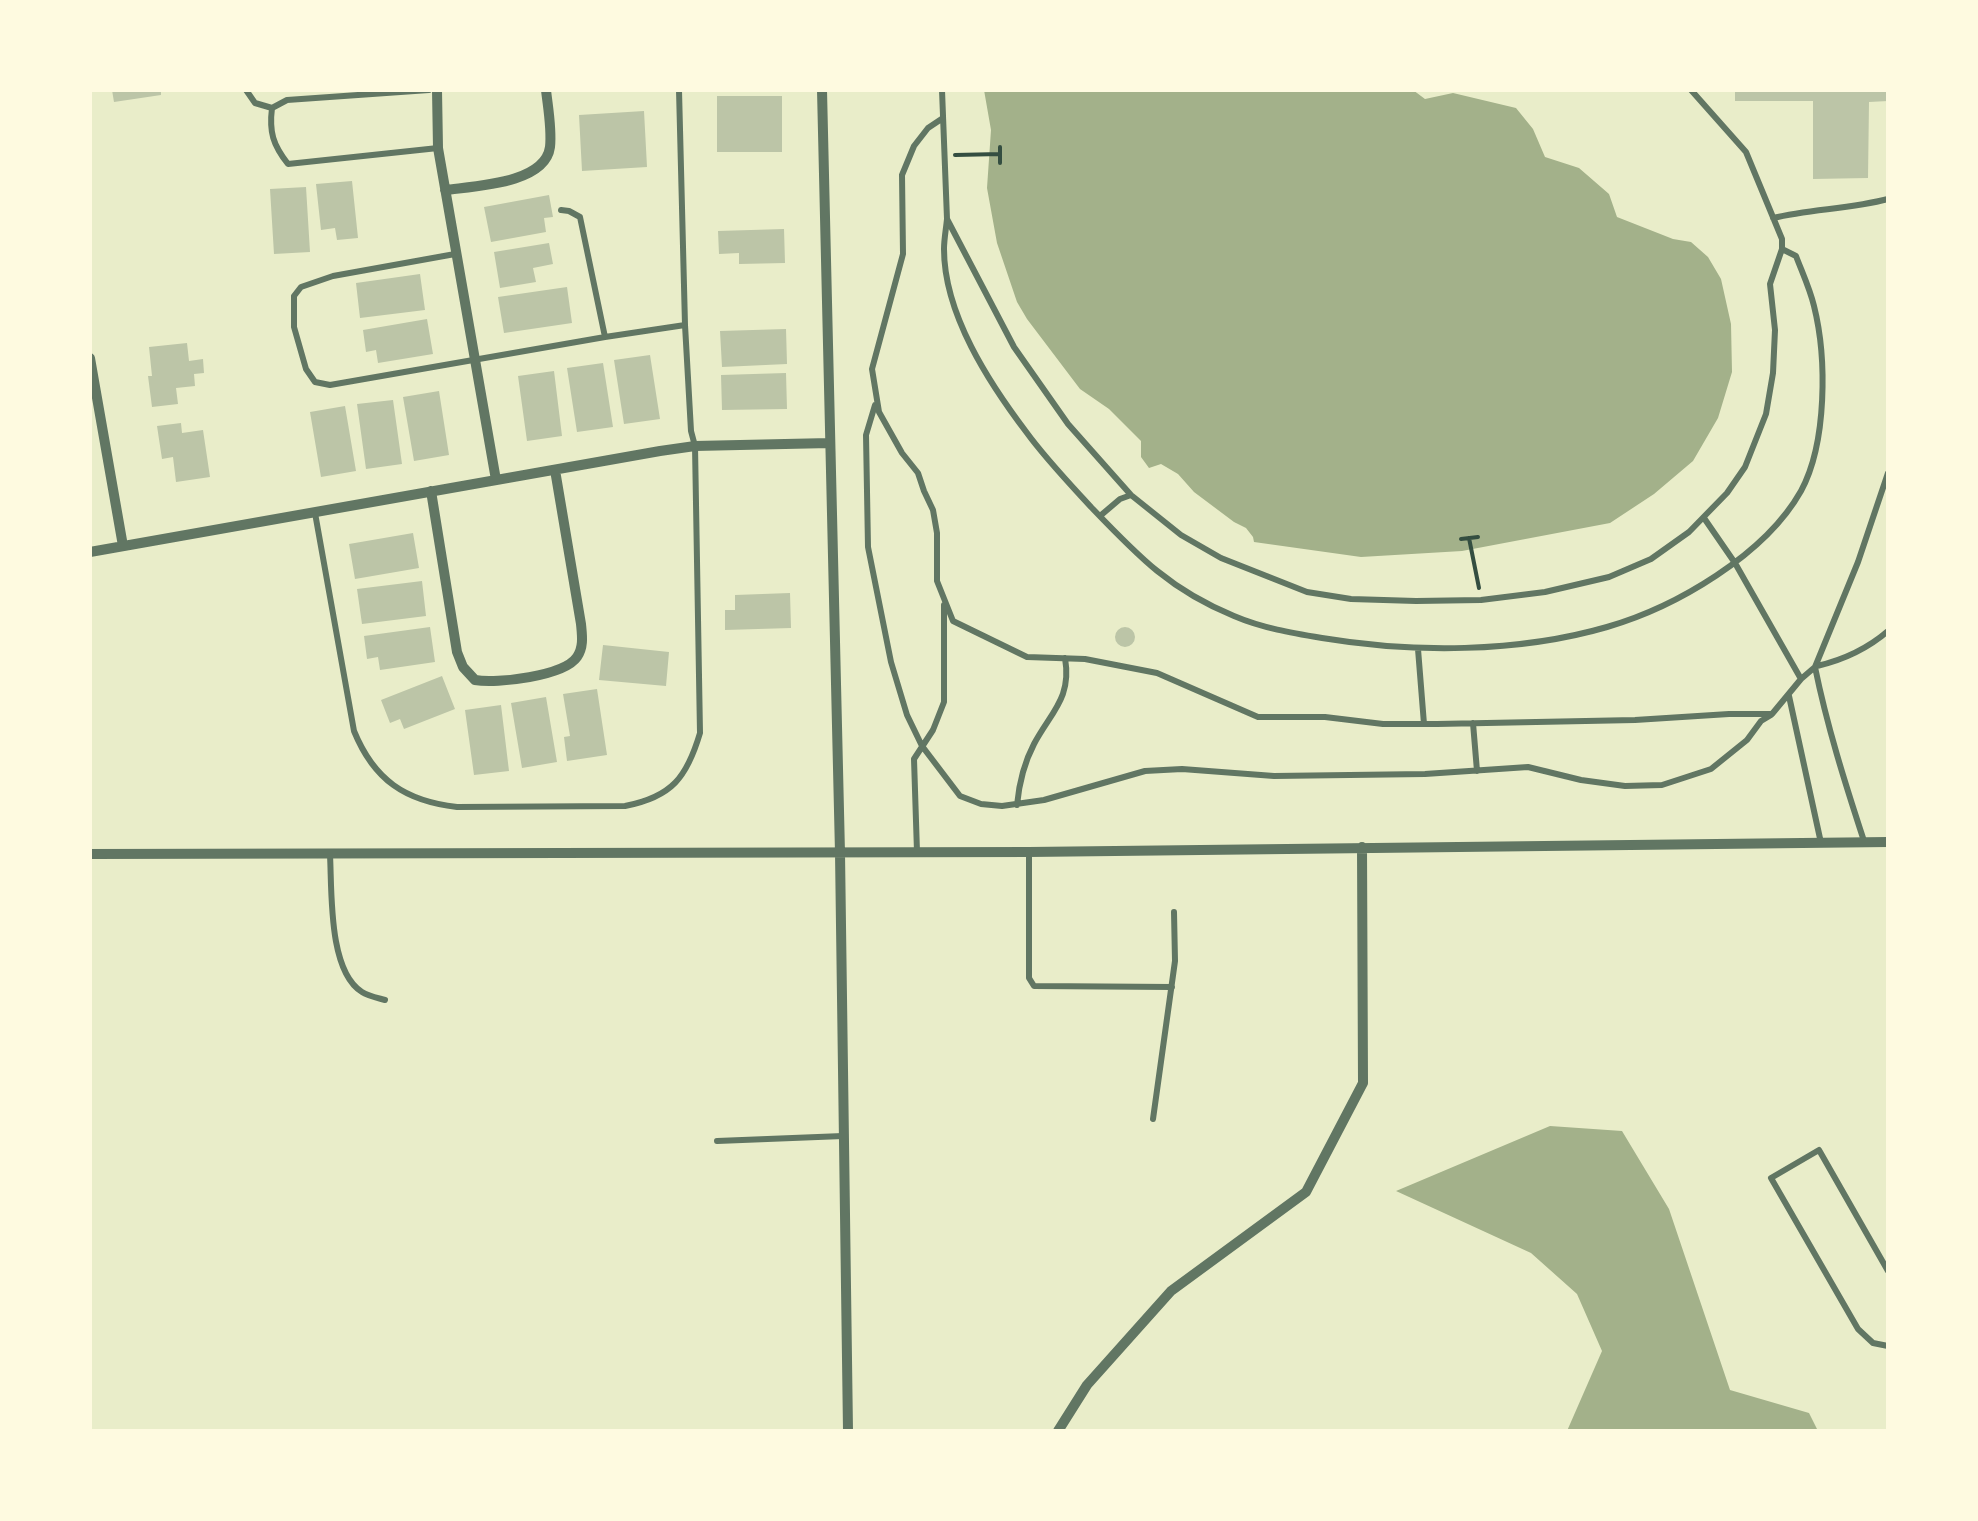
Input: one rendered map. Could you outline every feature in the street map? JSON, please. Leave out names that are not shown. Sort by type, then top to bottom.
[{"type":"street","points":[[437,90],[438,148],[496,480]]},
{"type":"street","points":[[445,190],[503,183],[537,169],[550,150],[546,90]]},
{"type":"street","points":[[822,90],[840,852],[848,1431]]},
{"type":"street","points":[[90,358],[123,546]]},
{"type":"street","points":[[90,552],[695,446],[830,443]]},
{"type":"street","points":[[431,492],[457,652],[474,680],[490,683],[562,669],[577,658],[582,643],[556,470]]},
{"type":"street","points":[[90,854],[1029,852],[1888,842]]},
{"type":"street","points":[[1058,1431],[1086,1385],[1171,1292],[1306,1192],[1362,1082],[1362,847]]},
{"type":"lane","points":[[246,90],[255,102],[272,108],[287,100],[429,90]]},
{"type":"lane","points":[[315,512],[354,731],[364,756],[382,776],[407,794],[432,804],[456,807],[625,806],[664,794],[681,778],[700,733],[695,446],[685,325],[679,90]]},
{"type":"lane","points":[[942,90],[947,219],[944,250],[949,282],[972,348],[1006,404],[1038,448],[1156,572],[1202,602],[1237,618],[1288,632],[1418,649],[1534,642],[1609,627],[1652,610],[1718,576],[1757,546],[1801,491],[1818,442],[1822,415],[1814,306],[1796,256],[1782,250]]},
{"type":"lane","points":[[947,219],[1014,347],[1068,424],[1131,495],[1182,535],[1221,558],[1308,592],[1351,599],[1481,600],[1546,592],[1609,577],[1651,559],[1689,532],[1745,466],[1766,414],[1775,330],[1770,284],[1782,239],[1746,152],[1691,90]]},
{"type":"lane","points":[[1701,90],[1705,106]]},
{"type":"lane","points":[[272,108],[274,146],[288,164],[438,148]]},
{"type":"lane","points":[[943,118],[928,128],[914,146],[902,175],[902,254],[872,369],[879,412],[902,453],[918,472],[934,510],[937,581],[953,620],[1027,657],[1100,661],[1157,673],[1258,717],[1424,724],[1772,714]]},
{"type":"lane","points":[[1773,218],[1801,211],[1860,206],[1888,198]]},
{"type":"lane","points":[[561,210],[580,217],[604,336]]},
{"type":"lane","points":[[455,254],[333,276],[301,286],[294,296],[294,328],[306,369],[315,382],[330,386],[685,325]]},
{"type":"lane","points":[[877,400],[866,435],[868,546],[891,662],[906,715],[922,746],[960,796],[982,804],[1017,805],[1074,793],[1145,771],[1182,769],[1274,776],[1528,767],[1626,786],[1662,786],[1711,769],[1748,740],[1815,666],[1858,562],[1888,473]]},
{"type":"lane","points":[[1100,516],[1131,495]]},
{"type":"lane","points":[[1704,518],[1802,679]]},
{"type":"lane","points":[[917,852],[914,759],[933,730],[944,702],[944,598]]},
{"type":"lane","points":[[1815,666],[1840,661],[1888,631]]},
{"type":"lane","points":[[1418,649],[1424,724]]},
{"type":"lane","points":[[1017,805],[1021,776],[1034,743],[1062,700],[1068,676],[1065,658]]},
{"type":"lane","points":[[1815,666],[1841,773],[1864,842]]},
{"type":"lane","points":[[1788,694],[1821,842]]},
{"type":"lane","points":[[1473,723],[1477,771]]},
{"type":"lane","points":[[1029,852],[1029,978],[1034,986],[1172,987]]},
{"type":"lane","points":[[330,855],[336,942],[346,973],[360,991],[385,1000]]},
{"type":"lane","points":[[1153,1119],[1176,961],[1174,912]]},
{"type":"lane","points":[[717,1141],[844,1136]]},
{"type":"lane","points":[[1888,1271],[1820,1150],[1771,1178],[1858,1329],[1874,1342],[1888,1346]]},
{"type":"path","points":[[1000,147],[1000,163]]},
{"type":"path","points":[[944,155],[1000,154]]},
{"type":"path","points":[[1461,540],[1478,537]]},
{"type":"path","points":[[1469,538],[1481,600]]},
{"type":"shaded area","points":[[984,90],[1413,90],[1425,99],[1453,93],[1516,108],[1533,129],[1545,157],[1579,168],[1609,194],[1617,217],[1691,242],[1708,257],[1721,279],[1731,324],[1732,372],[1718,418],[1693,461],[1654,494],[1610,523],[1462,551],[1361,557],[1254,542],[1246,528],[1194,492],[1178,474],[1161,464],[1149,468],[1141,457],[1141,441],[1109,409],[1080,389],[1027,319],[1017,302],[997,243],[987,188],[991,130]]},
{"type":"shaded area","points":[[1550,1126],[1622,1131],[1669,1209],[1730,1390],[1809,1413],[1818,1431],[1567,1431],[1602,1351],[1577,1294],[1531,1253],[1396,1191]]},
{"type":"building","points":[[112,90],[161,90],[161,95],[114,102]]},
{"type":"building","points":[[1735,90],[1888,90],[1888,101],[1869,102],[1868,178],[1813,179],[1813,101],[1735,101]]},
{"type":"building","points":[[717,96],[782,96],[782,152],[717,152]]},
{"type":"building","points":[[644,111],[647,167],[582,171],[579,115]]},
{"type":"building","points":[[352,181],[358,238],[337,240],[335,228],[321,230],[316,184]]},
{"type":"building","points":[[306,187],[310,252],[274,254],[270,189]]},
{"type":"building","points":[[549,195],[553,217],[544,218],[546,232],[491,242],[484,207]]},
{"type":"building","points":[[784,229],[785,263],[739,264],[739,253],[719,254],[718,231]]},
{"type":"building","points":[[549,243],[553,264],[533,268],[536,282],[500,288],[494,252]]},
{"type":"building","points":[[420,274],[425,310],[360,318],[356,283]]},
{"type":"building","points":[[567,287],[572,323],[504,333],[498,297]]},
{"type":"building","points":[[427,319],[433,354],[378,363],[376,350],[366,352],[363,330]]},
{"type":"building","points":[[786,329],[787,364],[722,367],[720,331]]},
{"type":"building","points":[[187,343],[189,361],[203,359],[204,373],[194,374],[195,386],[176,388],[178,404],[152,407],[149,347]]},
{"type":"building","points":[[650,355],[660,419],[624,424],[614,360]]},
{"type":"building","points":[[603,363],[613,427],[577,432],[567,368]]},
{"type":"building","points":[[554,371],[562,436],[527,441],[518,376]]},
{"type":"building","points":[[786,373],[787,409],[722,410],[721,375]]},
{"type":"building","points":[[439,391],[449,455],[414,461],[403,397]]},
{"type":"building","points":[[393,400],[402,464],[366,469],[357,404]]},
{"type":"building","points":[[345,406],[356,471],[321,477],[310,412]]},
{"type":"building","points":[[181,423],[182,433],[203,430],[210,477],[176,482],[173,457],[162,459],[157,426]]},
{"type":"building","points":[[413,533],[419,568],[355,579],[349,544]]},
{"type":"building","points":[[422,581],[426,616],[362,624],[357,589]]},
{"type":"building","points":[[790,593],[791,628],[725,630],[725,610],[735,610],[735,595]]},
{"type":"building","points":[[430,627],[435,662],[380,670],[378,657],[367,659],[364,636]]},
{"type":"building","points":[[1125,627],[1135,637],[1125,647],[1115,637]]},
{"type":"building","points":[[603,645],[669,652],[666,686],[599,680]]},
{"type":"building","points":[[442,676],[455,709],[404,729],[400,719],[390,723],[381,700]]},
{"type":"building","points":[[597,689],[607,755],[567,761],[564,737],[570,736],[563,694]]},
{"type":"building","points":[[546,697],[557,762],[522,768],[511,703]]},
{"type":"building","points":[[501,705],[509,771],[474,775],[465,710]]}]
